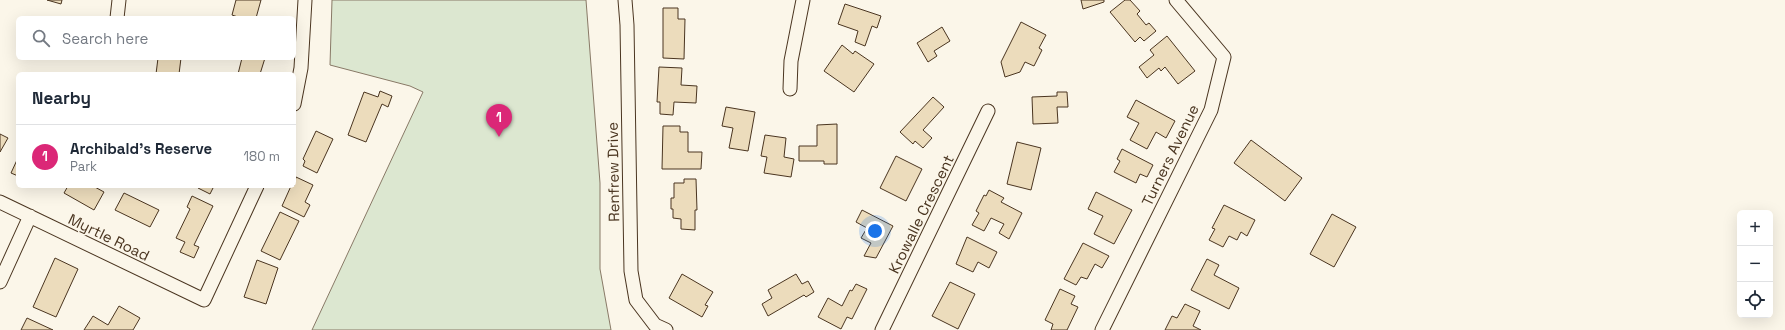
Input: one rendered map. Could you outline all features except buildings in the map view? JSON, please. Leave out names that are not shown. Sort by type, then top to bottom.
[{"type":"street","points":[[117,16],[119,0]]},
{"type":"street","points":[[296,94],[301,68],[305,0]]},
{"type":"street","name":"Renfrew Drive","points":[[625,0],[627,25],[631,271],[636,300],[656,325],[666,330]]},
{"type":"street","points":[[790,89],[791,61],[803,0]]},
{"type":"street","name":"Turners Avenue","points":[[1102,330],[1211,110],[1224,57],[1176,0]]},
{"type":"street","name":"Krowalle Crescent","points":[[882,330],[988,111]]},
{"type":"street","name":"Myrtle Road","points":[[0,202],[204,300],[256,188]]},
{"type":"street","points":[[0,282],[30,216]]},
{"type":"green space","points":[[332,0],[586,0],[600,183],[600,269],[611,330],[312,330],[423,92],[410,86],[330,65]]},
{"type":"place","name":"Archibald's Reserve","points":[[499,137]]}]
